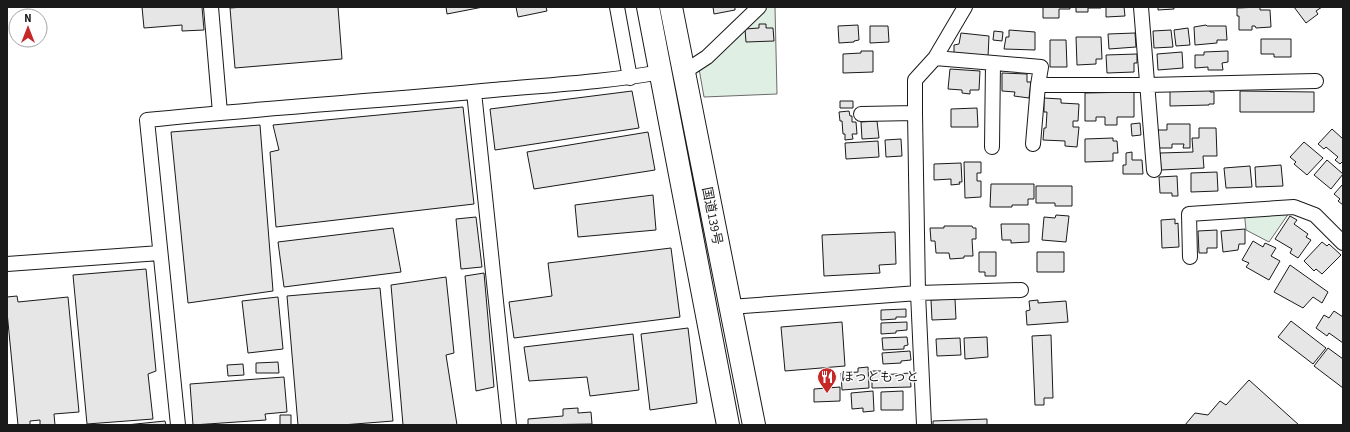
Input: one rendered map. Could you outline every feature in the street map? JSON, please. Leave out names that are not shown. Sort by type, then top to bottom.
[{"type":"highway","name":"国道139号","points":[[648,7],[728,425]]},
{"type":"highway","name":"国道139号","points":[[671,7],[754,425]]},
{"type":"street","points":[[211,7],[220,113]]},
{"type":"street","points":[[617,7],[630,78]]},
{"type":"street","points":[[684,72],[707,57],[746,13],[759,7]]},
{"type":"street","points":[[924,425],[918,293],[915,113],[916,80],[935,58],[965,7]]},
{"type":"street","points":[[1141,7],[1154,170]]},
{"type":"street","points":[[935,58],[1041,67],[1033,144]]},
{"type":"street","points":[[992,147],[993,63]]},
{"type":"street","points":[[178,425],[147,120],[630,78],[661,72]]},
{"type":"street","points":[[1038,85],[1148,85],[1316,81]]},
{"type":"street","points":[[474,92],[509,425]]},
{"type":"street","points":[[860,114],[915,113]]},
{"type":"street","points":[[1190,257],[1189,214],[1294,207],[1314,215],[1343,243]]},
{"type":"street","points":[[7,264],[160,253]]},
{"type":"street","points":[[730,307],[918,293],[1021,290]]},
{"type":"green space","points":[[759,7],[775,7],[777,94],[704,97],[698,63]]},
{"type":"green space","points":[[1244,210],[1289,213],[1269,242],[1246,230]]},
{"type":"building","points":[[142,7],[202,7],[204,30],[182,31],[182,25],[144,28]]},
{"type":"building","points":[[338,7],[342,59],[235,68],[230,8]]},
{"type":"building","points":[[446,7],[483,7],[447,14]]},
{"type":"building","points":[[516,7],[546,7],[547,11],[518,17]]},
{"type":"building","points":[[713,7],[735,7],[735,10],[714,14]]},
{"type":"building","points":[[1043,7],[1070,7],[1070,9],[1059,9],[1059,18],[1043,18]]},
{"type":"building","points":[[1076,7],[1101,8],[1088,8],[1088,12],[1076,12]]},
{"type":"building","points":[[1106,7],[1124,7],[1125,16],[1106,17]]},
{"type":"building","points":[[1158,7],[1174,7],[1174,9],[1158,10]]},
{"type":"building","points":[[1260,7],[1260,10],[1270,10],[1271,27],[1256,28],[1255,26],[1252,26],[1252,30],[1239,30],[1239,16],[1237,16],[1237,8]]},
{"type":"building","points":[[1294,7],[1322,7],[1316,11],[1318,14],[1306,23]]},
{"type":"building","points":[[759,24],[766,24],[766,28],[773,28],[774,41],[746,42],[745,29],[759,28]]},
{"type":"building","points":[[858,25],[859,40],[854,42],[839,43],[838,26]]},
{"type":"building","points":[[1206,25],[1226,26],[1227,40],[1217,40],[1217,43],[1195,45],[1194,27]]},
{"type":"building","points":[[870,26],[888,26],[889,42],[870,43]]},
{"type":"building","points":[[1188,28],[1190,45],[1176,46],[1174,30]]},
{"type":"building","points":[[1009,30],[1035,32],[1035,50],[1004,49],[1006,37],[1009,37]]},
{"type":"building","points":[[1171,30],[1173,47],[1154,48],[1153,31]]},
{"type":"building","points":[[994,31],[1003,32],[1002,41],[993,40]]},
{"type":"building","points":[[961,33],[989,36],[988,57],[954,54],[954,45],[959,44]]},
{"type":"building","points":[[1135,33],[1136,47],[1109,49],[1108,34]]},
{"type":"building","points":[[1076,37],[1101,37],[1102,59],[1096,59],[1096,64],[1077,65]]},
{"type":"building","points":[[1261,39],[1291,39],[1291,57],[1274,57],[1274,54],[1261,54]]},
{"type":"building","points":[[1050,40],[1066,40],[1067,67],[1050,67]]},
{"type":"building","points":[[861,51],[873,51],[873,72],[843,73],[843,54],[861,53]]},
{"type":"building","points":[[1228,51],[1228,62],[1222,63],[1223,70],[1208,70],[1208,67],[1195,68],[1195,55],[1204,55],[1204,52]]},
{"type":"building","points":[[1182,52],[1183,68],[1158,70],[1157,54]]},
{"type":"building","points":[[1137,54],[1137,63],[1134,63],[1134,72],[1107,73],[1106,55]]},
{"type":"building","points":[[950,69],[980,71],[979,90],[970,90],[970,94],[962,93],[962,90],[948,89]]},
{"type":"building","points":[[1002,73],[1027,74],[1027,82],[1031,82],[1029,98],[1014,96],[1015,92],[1002,91]]},
{"type":"building","points":[[1170,89],[1210,89],[1210,92],[1214,92],[1214,104],[1170,106]]},
{"type":"building","points":[[632,91],[639,128],[495,150],[490,109]]},
{"type":"building","points":[[1240,91],[1314,92],[1314,112],[1240,112]]},
{"type":"building","points":[[1134,92],[1134,117],[1117,117],[1117,125],[1105,125],[1105,117],[1096,117],[1096,121],[1085,121],[1085,93]]},
{"type":"building","points":[[1044,98],[1061,99],[1061,103],[1079,104],[1078,121],[1073,121],[1073,127],[1079,127],[1077,147],[1065,146],[1065,141],[1043,140],[1044,128],[1046,128],[1047,112],[1044,112]]},
{"type":"building","points":[[840,101],[853,101],[853,108],[840,108]]},
{"type":"building","points":[[463,107],[474,204],[276,227],[270,152],[279,150],[273,125]]},
{"type":"building","points":[[977,108],[978,127],[951,127],[951,109]]},
{"type":"building","points":[[849,111],[850,116],[852,116],[852,122],[856,122],[857,134],[852,134],[853,139],[845,140],[845,134],[843,134],[842,121],[840,121],[839,112]]},
{"type":"building","points":[[877,121],[879,138],[862,139],[861,122]]},
{"type":"building","points":[[1140,123],[1141,135],[1132,136],[1131,124]]},
{"type":"building","points":[[1167,124],[1190,124],[1190,148],[1183,148],[1184,144],[1172,144],[1172,148],[1158,148],[1158,130],[1167,130]]},
{"type":"building","points":[[260,125],[273,291],[188,303],[171,132]]},
{"type":"building","points":[[1199,128],[1216,128],[1217,156],[1203,156],[1204,168],[1161,170],[1160,153],[1193,152],[1192,138],[1199,138]]},
{"type":"building","points":[[1332,129],[1343,139],[1343,163],[1342,162],[1340,164],[1335,160],[1338,157],[1326,147],[1324,149],[1318,144]]},
{"type":"building","points":[[648,132],[655,170],[534,189],[527,152]]},
{"type":"building","points":[[1113,138],[1113,141],[1117,141],[1118,153],[1113,153],[1113,161],[1085,162],[1085,139]]},
{"type":"building","points":[[901,139],[902,156],[886,157],[885,140]]},
{"type":"building","points":[[878,141],[879,157],[846,159],[845,143]]},
{"type":"building","points":[[1304,142],[1323,158],[1307,175],[1294,164],[1296,162],[1290,157]]},
{"type":"building","points":[[1132,152],[1132,160],[1142,160],[1143,174],[1123,174],[1123,165],[1126,165],[1126,153]]},
{"type":"building","points":[[1327,160],[1343,174],[1331,189],[1314,175]]},
{"type":"building","points":[[964,162],[981,162],[981,173],[977,173],[977,181],[981,181],[981,197],[965,198]]},
{"type":"building","points":[[961,163],[962,182],[959,182],[960,184],[951,185],[951,179],[934,180],[934,164]]},
{"type":"building","points":[[1281,165],[1283,186],[1256,187],[1255,167]]},
{"type":"building","points":[[1250,166],[1252,187],[1226,188],[1224,168]]},
{"type":"building","points":[[1217,172],[1218,191],[1191,192],[1191,173]]},
{"type":"building","points":[[1177,176],[1178,196],[1172,196],[1172,193],[1160,193],[1159,177]]},
{"type":"building","points":[[991,184],[1034,184],[1034,199],[1028,199],[1028,205],[990,207]]},
{"type":"building","points":[[1343,184],[1343,205],[1338,201],[1340,199],[1334,194]]},
{"type":"building","points":[[1036,186],[1072,186],[1072,206],[1055,206],[1055,203],[1036,203]]},
{"type":"building","points":[[653,195],[656,230],[578,237],[575,205]]},
{"type":"building","points":[[1056,215],[1069,216],[1066,242],[1042,240],[1044,217],[1055,218]]},
{"type":"building","points":[[1290,216],[1297,220],[1294,224],[1308,234],[1306,237],[1311,240],[1298,258],[1290,253],[1292,249],[1275,239]]},
{"type":"building","points":[[476,217],[482,267],[461,269],[456,219]]},
{"type":"building","points":[[1175,219],[1175,224],[1178,223],[1179,247],[1162,248],[1161,220]]},
{"type":"building","points":[[1001,224],[1029,224],[1029,242],[1011,243],[1011,240],[1002,240]]},
{"type":"building","points":[[944,226],[972,226],[973,228],[976,228],[976,239],[972,239],[973,256],[950,259],[949,253],[936,253],[935,241],[931,241],[930,228],[944,228]]},
{"type":"building","points":[[393,228],[401,272],[284,287],[278,242]]},
{"type":"building","points":[[1245,229],[1245,244],[1239,244],[1238,250],[1223,252],[1221,231]]},
{"type":"building","points":[[1217,230],[1217,248],[1207,248],[1207,253],[1199,253],[1198,231]]},
{"type":"building","points":[[895,232],[896,264],[879,265],[880,273],[824,276],[822,235]]},
{"type":"building","points":[[1253,241],[1263,247],[1265,243],[1276,248],[1271,256],[1280,261],[1269,280],[1246,267],[1249,263],[1242,260]]},
{"type":"building","points":[[1322,242],[1327,246],[1329,244],[1341,255],[1322,274],[1316,269],[1314,271],[1304,261]]},
{"type":"building","points":[[671,248],[680,317],[514,338],[509,302],[552,296],[548,263]]},
{"type":"building","points":[[979,252],[996,252],[996,276],[985,276],[985,272],[979,272]]},
{"type":"building","points":[[1037,252],[1064,252],[1064,272],[1037,272]]},
{"type":"building","points":[[1290,265],[1328,292],[1322,303],[1313,297],[1303,308],[1274,292]]},
{"type":"building","points":[[146,269],[156,371],[148,374],[153,419],[87,424],[73,275]]},
{"type":"building","points":[[484,273],[494,387],[476,391],[465,276]]},
{"type":"building","points":[[446,277],[454,353],[446,355],[457,425],[403,425],[391,285]]},
{"type":"building","points":[[380,288],[393,421],[342,425],[298,425],[287,296]]},
{"type":"building","points":[[17,296],[18,302],[68,297],[79,412],[54,414],[55,425],[40,425],[40,420],[30,421],[30,425],[18,425],[7,312],[7,297]]},
{"type":"building","points":[[278,297],[283,349],[248,353],[242,301]]},
{"type":"building","points":[[955,299],[956,319],[932,320],[931,300]]},
{"type":"building","points":[[1038,300],[1038,303],[1066,301],[1068,322],[1027,325],[1026,311],[1030,310],[1029,301]]},
{"type":"building","points":[[906,309],[906,317],[881,320],[881,310]]},
{"type":"building","points":[[1334,311],[1343,317],[1343,343],[1329,333],[1327,336],[1316,328],[1324,315],[1329,318]]},
{"type":"building","points":[[1291,321],[1326,348],[1313,364],[1278,337]]},
{"type":"building","points":[[842,322],[845,366],[785,371],[781,327]]},
{"type":"building","points":[[907,322],[907,330],[896,331],[896,333],[881,334],[881,323]]},
{"type":"building","points":[[688,328],[697,403],[650,410],[641,334]]},
{"type":"building","points":[[633,334],[639,390],[590,396],[587,377],[529,381],[524,347]]},
{"type":"building","points":[[1051,335],[1053,398],[1044,398],[1044,405],[1035,405],[1032,336]]},
{"type":"building","points":[[907,337],[908,345],[904,346],[904,349],[883,350],[882,338]]},
{"type":"building","points":[[987,337],[988,357],[965,359],[964,338]]},
{"type":"building","points":[[960,338],[961,355],[937,356],[936,339]]},
{"type":"building","points":[[1328,348],[1343,359],[1343,388],[1314,366]]},
{"type":"building","points":[[910,351],[911,360],[901,361],[901,363],[883,364],[882,353]]},
{"type":"building","points":[[278,362],[279,373],[256,373],[256,363]]},
{"type":"building","points":[[243,364],[244,375],[228,376],[227,365]]},
{"type":"building","points":[[868,367],[869,388],[842,390],[841,373],[858,372],[858,368]]},
{"type":"building","points":[[872,371],[881,371],[881,375],[910,373],[911,387],[872,388]]},
{"type":"building","points":[[284,377],[287,412],[265,414],[266,420],[193,425],[190,384]]},
{"type":"building","points":[[1249,380],[1299,425],[1185,425],[1195,413],[1208,415],[1220,401],[1226,405]]},
{"type":"building","points":[[840,387],[840,401],[814,402],[814,389]]},
{"type":"building","points":[[873,391],[874,411],[863,412],[863,408],[852,409],[851,393]]},
{"type":"building","points":[[903,391],[903,410],[881,410],[881,392]]},
{"type":"building","points":[[578,408],[578,413],[591,412],[592,424],[528,425],[528,419],[563,416],[563,409]]},
{"type":"building","points":[[280,415],[291,415],[291,425],[280,425]]},
{"type":"building","points":[[987,419],[987,425],[933,425],[933,421]]},
{"type":"building","points":[[165,421],[166,425],[126,425]]},
{"type":"place","name":"ほっともっと","points":[[827,394]]}]
